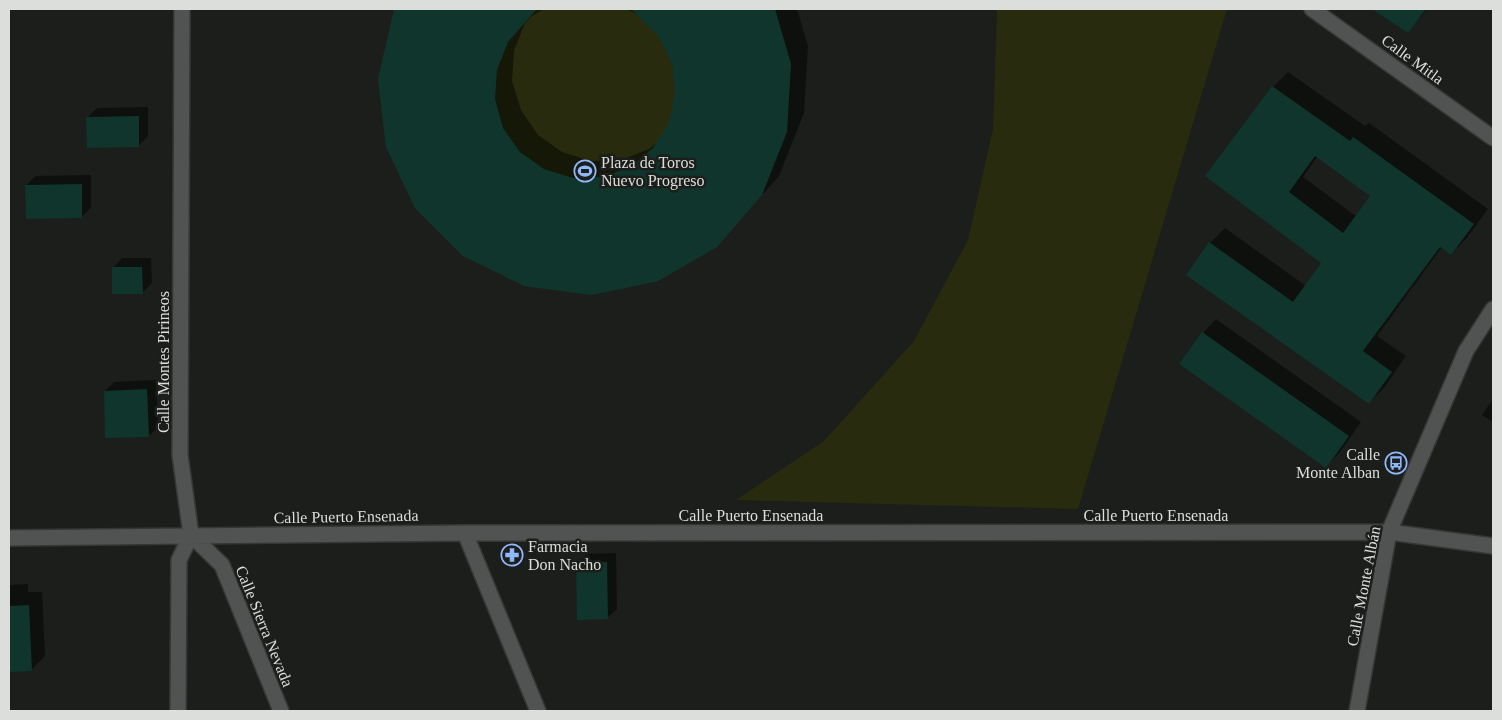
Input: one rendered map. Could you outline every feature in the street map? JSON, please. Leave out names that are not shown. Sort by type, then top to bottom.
[{"type":"street","name":"Calle Montes Pirineos","points":[[182,9],[180,455],[191,535]]},
{"type":"street","name":"Calle Mitla","points":[[1312,9],[1493,138]]},
{"type":"street","name":"Calle Monte Albán","points":[[1357,711],[1389,532],[1466,351],[1493,310]]},
{"type":"street","name":"Calle Puerto Ensenada","points":[[9,538],[465,533],[1389,532],[1493,546]]},
{"type":"street","points":[[465,533],[538,711]]},
{"type":"street","points":[[178,711],[179,560],[191,535]]},
{"type":"street","name":"Calle Sierra Nevada","points":[[191,535],[222,564],[281,711]]},
{"type":"green space","name":"Plaza de Toros Nuevo Progreso","points":[[395,9],[775,9],[791,64],[787,132],[762,195],[717,247],[658,281],[592,295],[524,286],[463,256],[415,208],[386,147],[378,79]]},
{"type":"green space","points":[[997,9],[1227,9],[1078,509],[736,500],[824,441],[914,341],[968,240],[993,129]]},
{"type":"building","name":"Plaza de Toros Nuevo Progreso","points":[[394,9],[537,9],[508,42],[497,70],[495,99],[503,128],[520,152],[544,169],[573,178],[602,177],[630,167],[653,148],[669,122],[675,93],[672,64],[659,37],[631,9],[775,9],[791,64],[787,132],[762,195],[717,247],[658,281],[592,295],[524,286],[463,256],[415,208],[386,147],[378,79]]},
{"type":"building","points":[[1372,9],[1426,9],[1408,33]]},
{"type":"building","points":[[1272,86],[1350,141],[1353,137],[1474,224],[1451,255],[1440,247],[1363,351],[1392,372],[1369,404],[1186,275],[1209,242],[1293,302],[1321,263],[1205,176]],"holes":[[[1315,156],[1370,196],[1343,233],[1289,192]]]},
{"type":"building","points":[[139,116],[139,147],[87,148],[86,117]]},
{"type":"building","points":[[82,184],[82,218],[26,219],[25,185]]},
{"type":"building","points":[[112,267],[142,267],[143,294],[112,294]]},
{"type":"building","points":[[1202,332],[1349,436],[1326,468],[1179,364]]},
{"type":"building","points":[[147,389],[149,437],[105,438],[104,391]]},
{"type":"building","points":[[607,562],[608,619],[577,620],[576,563]]},
{"type":"building","points":[[29,605],[32,671],[9,672],[9,606]]},
{"type":"place","name":"Plaza de Toros Nuevo Progreso","points":[[585,171]]},
{"type":"place","name":"Calle Monte Alban","points":[[1396,463]]},
{"type":"place","name":"Farmacia Don Nacho","points":[[512,555]]}]
